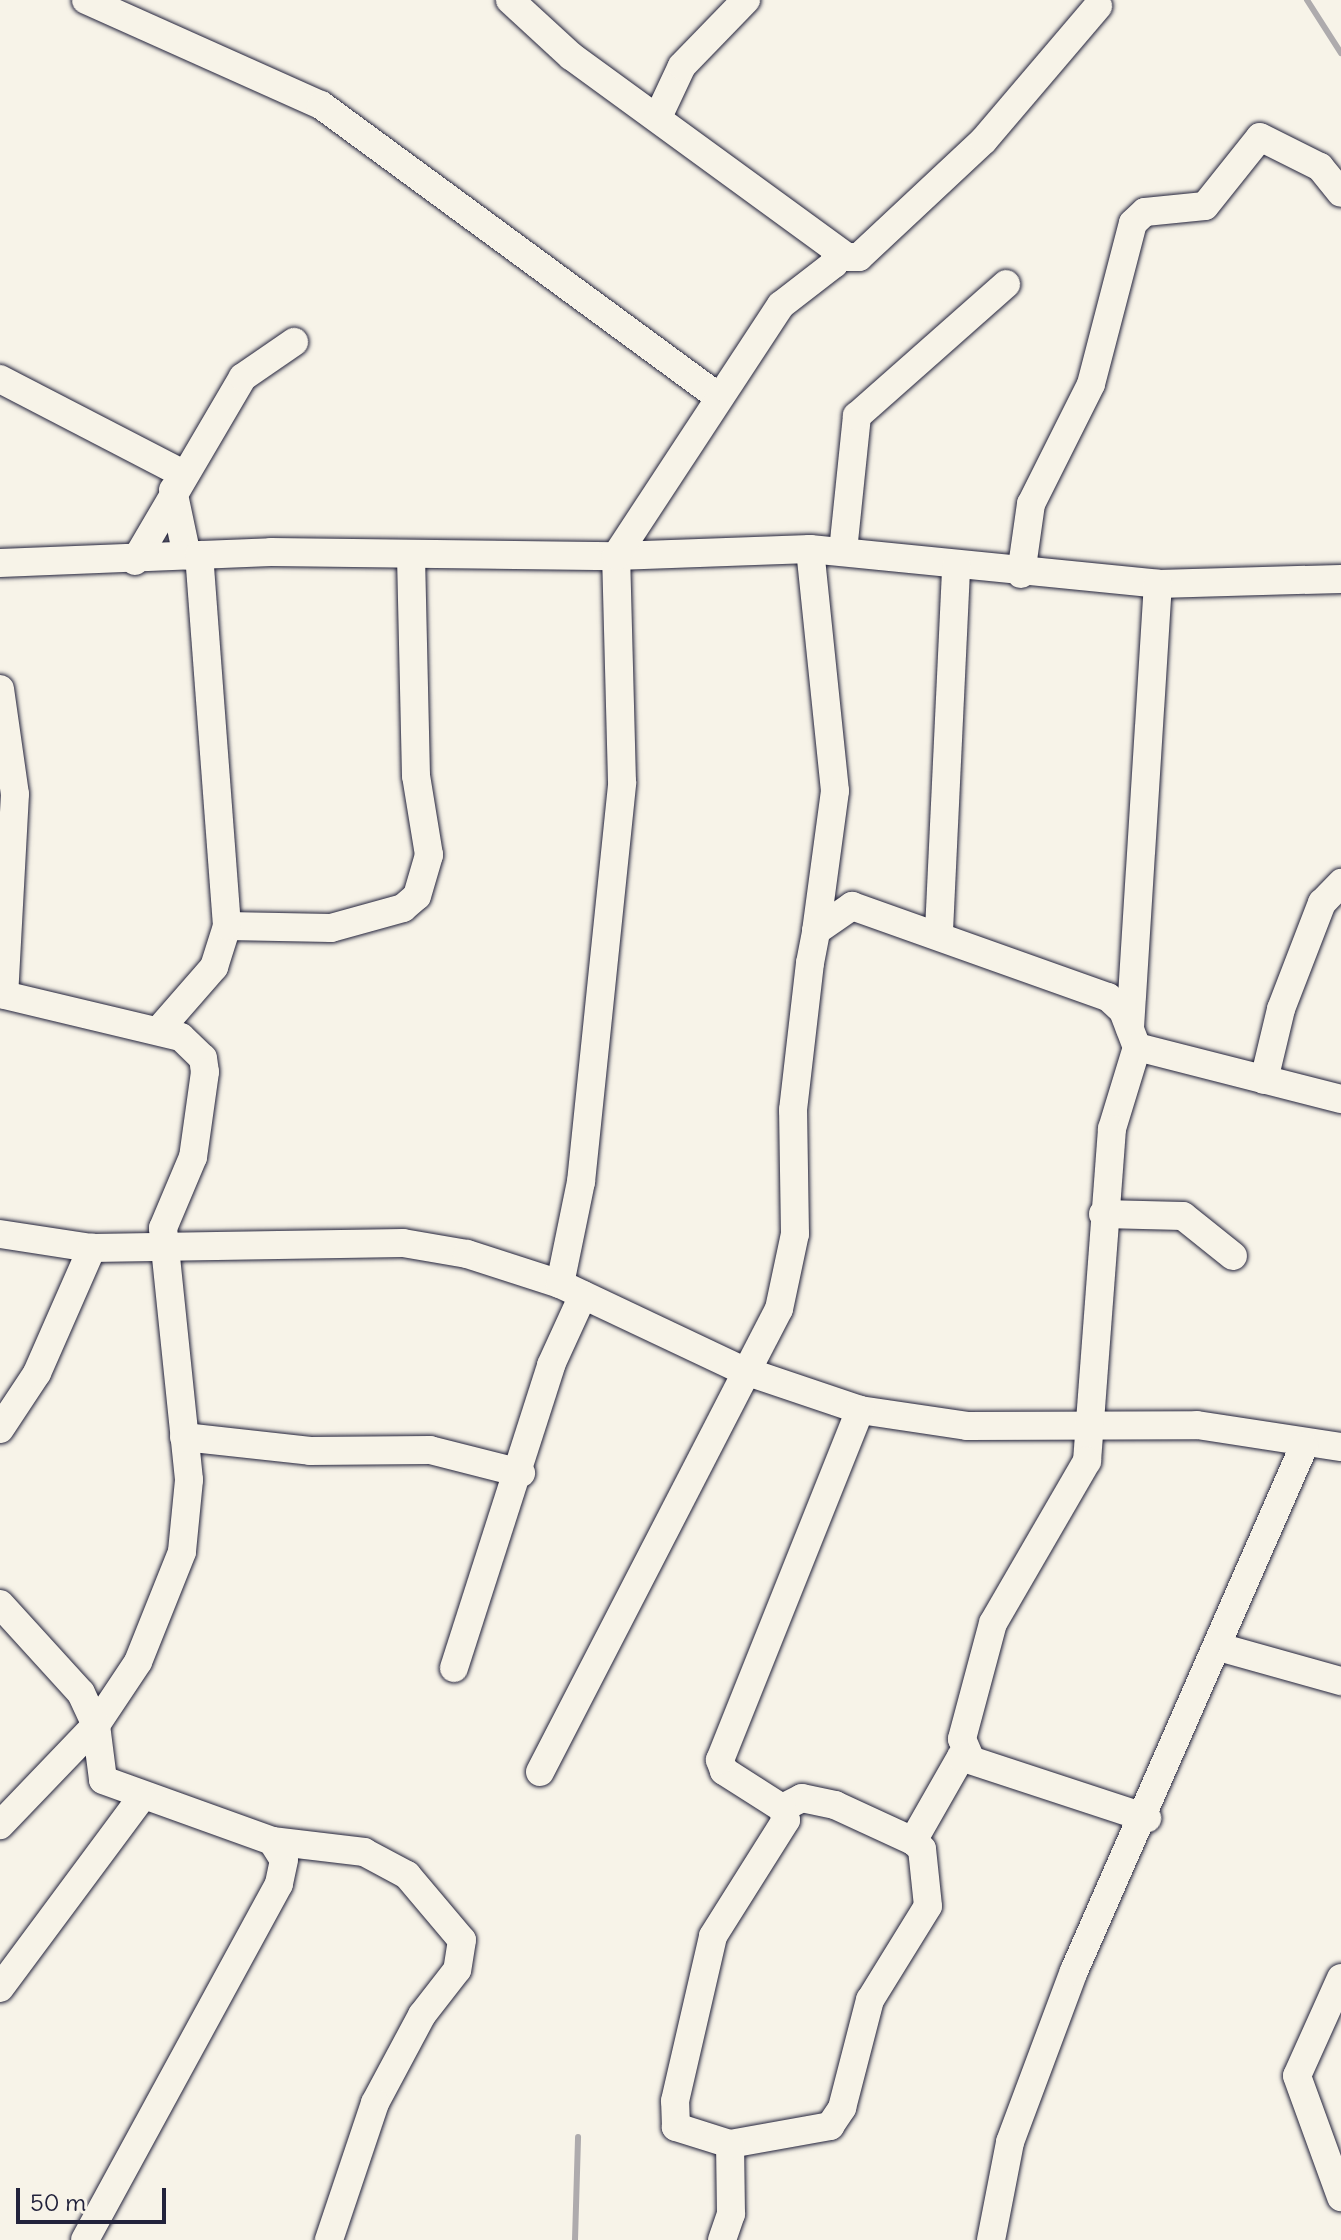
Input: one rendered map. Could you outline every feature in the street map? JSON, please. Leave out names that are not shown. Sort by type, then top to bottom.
[{"type":"street","points":[[86,0],[321,105],[716,395]]},
{"type":"street","points":[[658,117],[682,66],[746,0]]},
{"type":"street","points":[[515,2],[571,56],[658,117],[836,253],[859,257],[984,140],[1098,6]]},
{"type":"street","points":[[1021,574],[1031,504],[1091,384],[1133,223],[1145,212],[1205,206],[1260,137],[1320,167],[1341,193]]},
{"type":"street","points":[[454,1668],[483,1562],[521,1473],[572,1290],[622,782],[616,556],[716,395],[781,305],[834,264],[836,253]]},
{"type":"street","points":[[843,551],[857,416],[1006,284]]},
{"type":"street","points":[[135,561],[178,482],[243,377],[269,352],[294,342]]},
{"type":"street","points":[[0,379],[178,482],[193,555],[227,926],[214,967],[159,1030]]},
{"type":"street","points":[[540,1772],[742,1370],[779,1309],[795,1234],[793,1110],[835,791],[810,549]]},
{"type":"street","points":[[0,563],[135,561],[193,555],[616,556],[810,549],[1021,574],[1158,584],[1339,583]]},
{"type":"street","points":[[227,926],[331,928],[403,908],[417,896],[429,855],[416,776],[411,555]]},
{"type":"street","points":[[939,931],[956,564]]},
{"type":"street","points":[[970,1758],[962,1739],[993,1623],[1087,1461],[1103,1214],[1112,1129],[1134,1038],[1158,584]]},
{"type":"street","points":[[0,689],[7,788],[2,994],[159,1030],[193,1045],[205,1072],[193,1157],[163,1228],[184,1437],[182,1552],[138,1662],[96,1725],[0,1825]]},
{"type":"street","points":[[1264,1080],[1301,956],[1322,903],[1341,883]]},
{"type":"street","points":[[816,931],[852,906],[939,931],[1108,997],[1134,1038],[1264,1080],[1341,1099]]},
{"type":"street","points":[[1103,1214],[1183,1216],[1233,1256]]},
{"type":"street","points":[[0,1234],[92,1248],[403,1243],[467,1254],[572,1290],[742,1370],[860,1410],[967,1426],[1091,1422],[1197,1425],[1304,1446],[1341,1447]]},
{"type":"street","points":[[0,1429],[37,1373],[92,1248]]},
{"type":"street","points":[[782,1808],[802,1798],[835,1805],[913,1841],[922,1849],[928,1906],[870,2000],[842,2108],[830,2126],[813,2133],[730,2144],[676,2127],[675,2101],[713,1936],[786,1820],[782,1808],[724,1771],[720,1760],[860,1410]]},
{"type":"street","points":[[184,1437],[310,1451],[430,1450],[521,1473]]},
{"type":"street","points":[[991,2240],[1010,2142],[1037,2067],[1147,1818],[1304,1446]]},
{"type":"street","points":[[0,1604],[54,1658],[96,1725],[98,1773],[142,1797],[272,1841],[310,1841],[375,1857],[407,1875],[462,1940],[457,1970],[422,2015],[375,2103],[329,2240]]},
{"type":"street","points":[[1219,1647],[1341,1681]]},
{"type":"street","points":[[913,1841],[953,1765],[970,1758],[1147,1818]]},
{"type":"street","points":[[0,1988],[142,1797]]},
{"type":"street","points":[[85,2240],[279,1884],[284,1860],[272,1841]]},
{"type":"street","points":[[1338,2184],[1297,2076],[1341,1978]]},
{"type":"street","points":[[722,2240],[731,2214],[730,2144]]},
{"type":"waterway","points":[[1307,0],[1341,53]]},
{"type":"waterway","points":[[575,2240],[578,2137]]}]
